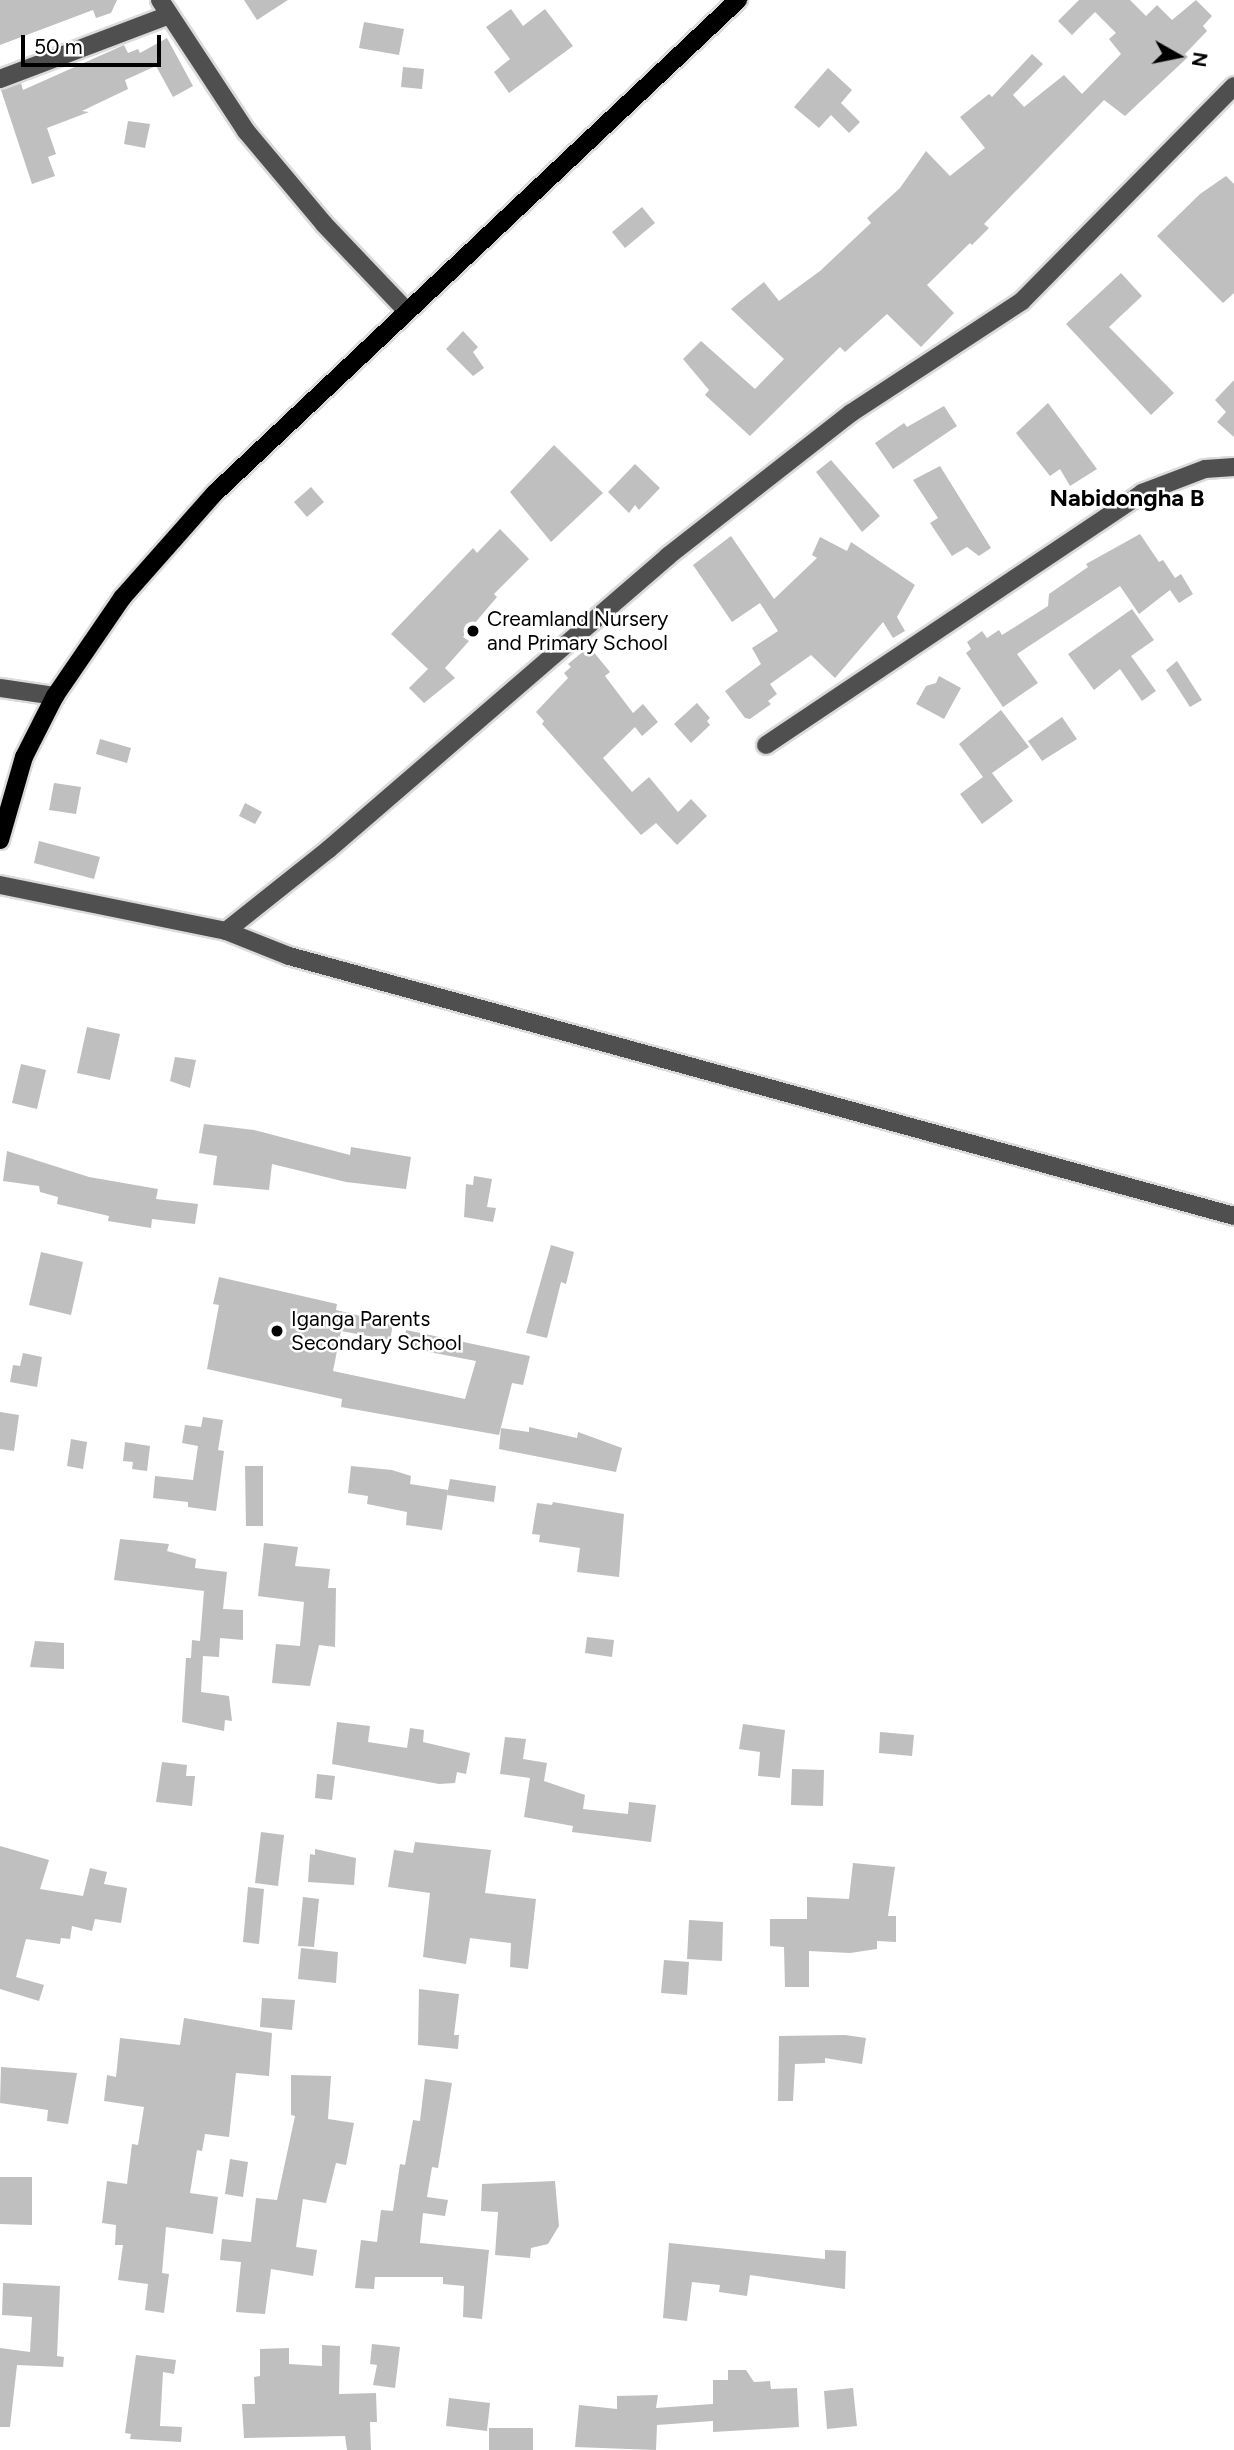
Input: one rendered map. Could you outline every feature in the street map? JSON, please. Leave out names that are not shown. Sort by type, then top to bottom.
[{"type":"main road","points":[[0,840],[24,757],[55,696],[122,598],[198,512],[406,310],[738,0]]},
{"type":"street","points":[[0,79],[165,7],[246,131],[324,224],[406,310]]},
{"type":"street","points":[[226,932],[329,849],[668,556],[851,414],[1022,301],[1234,86]]},
{"type":"street","points":[[766,745],[1142,493],[1205,469],[1234,467]]},
{"type":"street","points":[[0,688],[55,696]]},
{"type":"street","points":[[0,885],[226,932],[289,956],[1234,1216]]},
{"type":"building","points":[[0,0],[117,0],[111,13],[96,18],[93,10],[0,45]]},
{"type":"building","points":[[244,0],[288,0],[257,20]]},
{"type":"building","points":[[1079,0],[1130,0],[1146,16],[1157,5],[1172,20],[1196,0],[1212,16],[1203,26],[1207,31],[1185,54],[1188,57],[1125,116],[1104,100],[984,224],[989,228],[927,285],[954,313],[921,347],[887,314],[845,352],[840,347],[750,436],[705,395],[709,390],[683,359],[701,341],[755,389],[784,359],[731,309],[764,282],[779,301],[820,271],[871,223],[867,218],[900,188],[926,151],[950,176],[985,148],[960,117],[989,94],[992,97],[1032,54],[1043,64],[1013,95],[1024,107],[1064,75],[1082,94],[1121,54],[1109,39],[1116,33],[1095,12],[1072,35],[1058,21]]},
{"type":"building","points":[[511,9],[523,26],[545,9],[573,46],[509,93],[494,72],[510,59],[486,27]]},
{"type":"building","points":[[364,22],[404,29],[399,55],[359,48]]},
{"type":"building","points":[[167,38],[193,86],[173,97],[156,66],[125,80],[128,89],[82,111],[89,112],[47,128],[56,154],[48,157],[55,176],[32,184],[1,90],[21,83],[23,90],[124,45],[128,53],[138,49],[140,53]]},
{"type":"building","points":[[403,67],[424,69],[422,89],[401,87]]},
{"type":"building","points":[[828,68],[852,90],[841,103],[860,122],[849,133],[831,115],[819,128],[794,107]]},
{"type":"building","points":[[128,121],[150,124],[145,148],[124,144]]},
{"type":"building","points":[[1226,176],[1234,184],[1234,293],[1223,303],[1157,236],[1200,194]]},
{"type":"building","points":[[642,207],[655,223],[625,248],[612,232]]},
{"type":"building","points":[[1121,273],[1142,296],[1109,327],[1174,393],[1151,415],[1066,324]]},
{"type":"building","points":[[463,331],[478,347],[473,352],[484,368],[473,376],[446,349]]},
{"type":"building","points":[[1234,380],[1234,437],[1217,422],[1226,412],[1215,400]]},
{"type":"building","points":[[1048,403],[1097,469],[1070,486],[1060,469],[1050,476],[1016,433]]},
{"type":"building","points":[[944,406],[957,426],[893,469],[875,443],[904,423],[907,427]]},
{"type":"building","points":[[554,445],[603,493],[551,542],[510,492]]},
{"type":"building","points":[[831,460],[880,516],[862,532],[816,472]]},
{"type":"building","points":[[635,464],[660,488],[639,510],[635,505],[629,513],[608,492]]},
{"type":"building","points":[[940,466],[991,548],[979,556],[967,547],[952,556],[930,523],[938,518],[913,480]]},
{"type":"building","points":[[311,487],[324,502],[307,517],[294,502]]},
{"type":"building","points":[[500,529],[529,559],[494,594],[497,597],[463,637],[469,641],[445,668],[455,678],[424,703],[409,688],[428,669],[391,634],[473,548],[477,553]]},
{"type":"building","points":[[1140,534],[1159,562],[1163,560],[1175,578],[1181,574],[1193,594],[1179,603],[1170,590],[1139,614],[1120,586],[1017,654],[1038,683],[1003,707],[966,653],[971,649],[967,642],[982,631],[987,638],[999,630],[1002,635],[1048,606],[1049,594],[1088,567],[1086,564]]},
{"type":"building","points":[[731,536],[774,599],[817,558],[812,555],[820,537],[847,551],[851,542],[915,585],[897,617],[905,631],[893,638],[883,622],[835,678],[811,655],[770,684],[777,694],[768,701],[771,704],[750,719],[745,718],[725,691],[761,664],[752,648],[778,631],[760,603],[732,622],[693,565]]},
{"type":"building","points":[[1132,609],[1154,640],[1131,656],[1156,691],[1142,701],[1120,669],[1094,690],[1068,654]]},
{"type":"building","points":[[585,650],[587,654],[592,650],[610,672],[605,676],[633,713],[643,704],[658,722],[642,736],[635,727],[603,758],[632,792],[649,777],[678,812],[691,799],[707,816],[677,845],[656,823],[641,835],[542,724],[544,721],[536,712],[568,678],[564,673],[571,667],[568,664]]},
{"type":"building","points":[[1177,661],[1202,700],[1190,707],[1166,670]]},
{"type":"building","points":[[939,676],[961,688],[944,719],[916,704],[926,686],[936,683]]},
{"type":"building","points":[[697,703],[710,718],[707,721],[710,725],[691,743],[674,724]]},
{"type":"building","points":[[1001,710],[1029,747],[992,773],[1013,801],[982,824],[960,794],[983,777],[959,744]]},
{"type":"building","points":[[1062,717],[1077,739],[1042,761],[1028,741]]},
{"type":"building","points":[[100,739],[131,748],[127,763],[96,754]]},
{"type":"building","points":[[54,783],[81,787],[76,814],[49,810]]},
{"type":"building","points":[[245,803],[262,812],[255,824],[239,816]]},
{"type":"building","points":[[39,841],[100,857],[94,879],[34,863]]},
{"type":"building","points":[[87,1027],[120,1034],[110,1080],[77,1073]]},
{"type":"building","points":[[175,1057],[196,1060],[190,1088],[170,1081]]},
{"type":"building","points":[[21,1064],[46,1070],[37,1109],[12,1103]]},
{"type":"building","points":[[204,1124],[254,1130],[350,1155],[351,1147],[411,1157],[406,1189],[346,1182],[272,1164],[269,1190],[213,1185],[217,1156],[199,1153]]},
{"type":"building","points":[[7,1151],[89,1177],[158,1189],[156,1199],[198,1204],[195,1224],[152,1219],[151,1228],[108,1221],[109,1216],[57,1204],[58,1197],[40,1192],[39,1186],[3,1181]]},
{"type":"building","points":[[474,1176],[492,1179],[487,1207],[496,1208],[493,1222],[464,1217],[466,1184],[473,1185]]},
{"type":"building","points":[[551,1245],[574,1252],[566,1284],[561,1282],[547,1338],[526,1333]]},
{"type":"building","points":[[41,1252],[83,1262],[71,1315],[29,1305]]},
{"type":"building","points":[[219,1277],[337,1304],[336,1310],[393,1324],[390,1340],[341,1331],[333,1371],[465,1399],[476,1361],[403,1347],[406,1330],[530,1356],[523,1385],[512,1383],[499,1435],[341,1407],[342,1399],[207,1369],[219,1305],[213,1304]]},
{"type":"building","points":[[23,1353],[42,1357],[37,1387],[10,1382],[13,1365],[20,1366]]},
{"type":"building","points":[[0,1412],[19,1415],[14,1451],[0,1449]]},
{"type":"building","points":[[203,1417],[223,1420],[218,1450],[224,1451],[216,1511],[188,1507],[188,1502],[153,1498],[155,1476],[193,1480],[198,1446],[182,1443],[185,1425],[201,1427]]},
{"type":"building","points":[[529,1427],[577,1438],[578,1432],[622,1448],[616,1472],[499,1449],[501,1428],[529,1432]]},
{"type":"building","points":[[71,1439],[87,1442],[83,1469],[67,1466]]},
{"type":"building","points":[[125,1442],[150,1446],[147,1471],[132,1469],[133,1462],[123,1461]]},
{"type":"building","points":[[245,1466],[263,1466],[263,1526],[246,1526]]},
{"type":"building","points":[[351,1466],[392,1470],[411,1476],[410,1484],[448,1490],[442,1530],[406,1525],[407,1512],[367,1504],[368,1496],[348,1493]]},
{"type":"building","points":[[450,1479],[496,1486],[494,1502],[447,1495]]},
{"type":"building","points":[[553,1502],[624,1514],[619,1577],[577,1572],[580,1548],[539,1542],[540,1535],[532,1534],[537,1503],[552,1505]]},
{"type":"building","points":[[120,1539],[169,1544],[167,1551],[196,1559],[195,1568],[227,1572],[223,1609],[243,1610],[243,1640],[220,1638],[219,1657],[203,1656],[201,1692],[229,1696],[232,1721],[225,1720],[224,1731],[182,1722],[186,1658],[191,1658],[192,1640],[200,1641],[204,1591],[114,1580]]},
{"type":"building","points":[[264,1543],[298,1547],[295,1566],[330,1569],[328,1588],[336,1588],[335,1647],[319,1645],[310,1686],[272,1683],[276,1644],[300,1646],[304,1602],[258,1596]]},
{"type":"building","points":[[587,1637],[614,1640],[612,1657],[585,1653]]},
{"type":"building","points":[[35,1641],[64,1643],[64,1669],[30,1667]]},
{"type":"building","points":[[337,1722],[370,1726],[368,1742],[407,1748],[410,1728],[424,1730],[423,1742],[470,1753],[466,1774],[457,1772],[455,1783],[439,1784],[332,1764]]},
{"type":"building","points":[[743,1724],[785,1730],[780,1778],[758,1776],[760,1752],[739,1749]]},
{"type":"building","points":[[880,1732],[914,1735],[912,1756],[879,1753]]},
{"type":"building","points":[[505,1737],[526,1739],[523,1759],[547,1763],[544,1781],[585,1795],[583,1809],[628,1814],[629,1802],[656,1805],[651,1842],[572,1832],[573,1826],[524,1817],[530,1778],[500,1774]]},
{"type":"building","points":[[162,1762],[187,1765],[186,1776],[195,1776],[192,1806],[156,1802]]},
{"type":"building","points":[[792,1769],[824,1770],[823,1806],[791,1805]]},
{"type":"building","points":[[317,1774],[335,1776],[332,1800],[315,1798]]},
{"type":"building","points":[[261,1832],[284,1835],[278,1886],[255,1883]]},
{"type":"building","points":[[415,1842],[491,1850],[485,1893],[536,1899],[528,1969],[510,1967],[511,1943],[470,1938],[466,1964],[423,1957],[430,1893],[388,1887],[394,1850],[413,1853]]},
{"type":"building","points":[[0,1846],[49,1860],[40,1889],[83,1896],[90,1868],[107,1872],[104,1884],[127,1888],[121,1923],[95,1919],[92,1931],[72,1926],[70,1939],[61,1938],[60,1944],[26,1939],[16,1977],[44,1985],[39,2001],[0,1989]]},
{"type":"building","points":[[315,1849],[356,1858],[354,1885],[308,1882],[310,1854],[315,1855]]},
{"type":"building","points":[[853,1863],[895,1867],[888,1916],[896,1916],[896,1942],[877,1941],[877,1949],[850,1953],[809,1951],[809,1987],[785,1987],[784,1947],[770,1946],[770,1919],[807,1919],[807,1897],[849,1899]]},
{"type":"building","points":[[248,1887],[264,1889],[259,1944],[243,1942]]},
{"type":"building","points":[[303,1897],[319,1899],[314,1947],[298,1946]]},
{"type":"building","points":[[689,1920],[723,1922],[722,1961],[687,1959]]},
{"type":"building","points":[[301,1948],[338,1952],[336,1983],[298,1979]]},
{"type":"building","points":[[664,1960],[689,1962],[687,1995],[661,1993]]},
{"type":"building","points":[[419,1989],[459,1994],[454,2035],[459,2035],[458,2049],[418,2045]]},
{"type":"building","points":[[262,1998],[295,2000],[292,2030],[260,2027]]},
{"type":"building","points":[[184,2018],[272,2033],[269,2076],[236,2073],[229,2137],[205,2134],[202,2151],[197,2150],[190,2193],[218,2197],[213,2234],[166,2227],[162,2273],[169,2274],[164,2313],[145,2310],[148,2284],[118,2280],[123,2245],[115,2245],[116,2225],[102,2223],[107,2181],[127,2184],[132,2144],[138,2145],[144,2107],[104,2101],[107,2075],[116,2077],[120,2038],[180,2045]]},
{"type":"building","points":[[845,2035],[866,2038],[862,2064],[825,2058],[825,2063],[795,2064],[793,2101],[778,2101],[779,2036]]},
{"type":"building","points":[[1,2067],[77,2073],[68,2124],[47,2121],[48,2110],[0,2103]]},
{"type":"building","points":[[291,2075],[331,2076],[328,2119],[354,2123],[346,2165],[336,2163],[326,2203],[303,2199],[296,2247],[317,2250],[313,2276],[271,2269],[265,2314],[236,2312],[241,2262],[220,2260],[222,2239],[251,2242],[256,2198],[277,2200],[295,2116],[291,2115]]},
{"type":"building","points":[[425,2079],[452,2083],[438,2168],[432,2167],[427,2197],[448,2200],[445,2216],[423,2213],[420,2243],[489,2250],[482,2319],[463,2317],[464,2286],[443,2284],[443,2277],[375,2277],[374,2289],[355,2288],[361,2240],[377,2242],[381,2210],[393,2211],[400,2164],[405,2165],[413,2120],[420,2121]]},
{"type":"building","points":[[230,2159],[248,2162],[243,2197],[225,2194]]},
{"type":"building","points":[[0,2177],[32,2177],[32,2225],[0,2224]]},
{"type":"building","points":[[555,2181],[559,2226],[548,2244],[531,2248],[530,2258],[495,2255],[498,2212],[481,2211],[482,2184]]},
{"type":"building","points":[[669,2243],[825,2259],[825,2250],[846,2251],[845,2289],[750,2275],[747,2296],[719,2292],[720,2285],[692,2282],[687,2321],[663,2318]]},
{"type":"building","points":[[3,2283],[60,2286],[57,2356],[64,2357],[63,2367],[17,2365],[10,2427],[0,2427],[0,2348],[30,2352],[32,2317],[2,2315]]},
{"type":"building","points":[[372,2344],[400,2347],[395,2388],[373,2385],[377,2365],[370,2364]]},
{"type":"building","points":[[322,2345],[340,2346],[339,2394],[376,2393],[377,2422],[370,2422],[371,2450],[347,2450],[345,2436],[244,2438],[242,2404],[255,2404],[254,2377],[260,2376],[260,2349],[289,2348],[289,2364],[322,2366]]},
{"type":"building","points":[[136,2355],[176,2360],[174,2374],[163,2372],[160,2426],[182,2427],[181,2442],[130,2439],[131,2434],[125,2433]]},
{"type":"building","points":[[728,2370],[746,2370],[754,2382],[770,2381],[771,2389],[797,2388],[799,2427],[713,2432],[713,2421],[657,2425],[656,2450],[575,2447],[579,2405],[617,2409],[617,2396],[658,2395],[656,2408],[713,2404],[713,2380],[728,2380]]},
{"type":"building","points":[[853,2388],[857,2426],[827,2429],[824,2391]]},
{"type":"building","points":[[449,2398],[490,2403],[487,2431],[446,2426]]},
{"type":"building","points":[[489,2428],[533,2428],[533,2450],[489,2450]]},
{"type":"place","name":"Creamland Nursery and Primary School","points":[[473,631]]},
{"type":"place","name":"Iganga Parents Secondary School","points":[[277,1331]]},
{"type":"district","name":"Nabidongha B","points":[[1127,498]]}]
